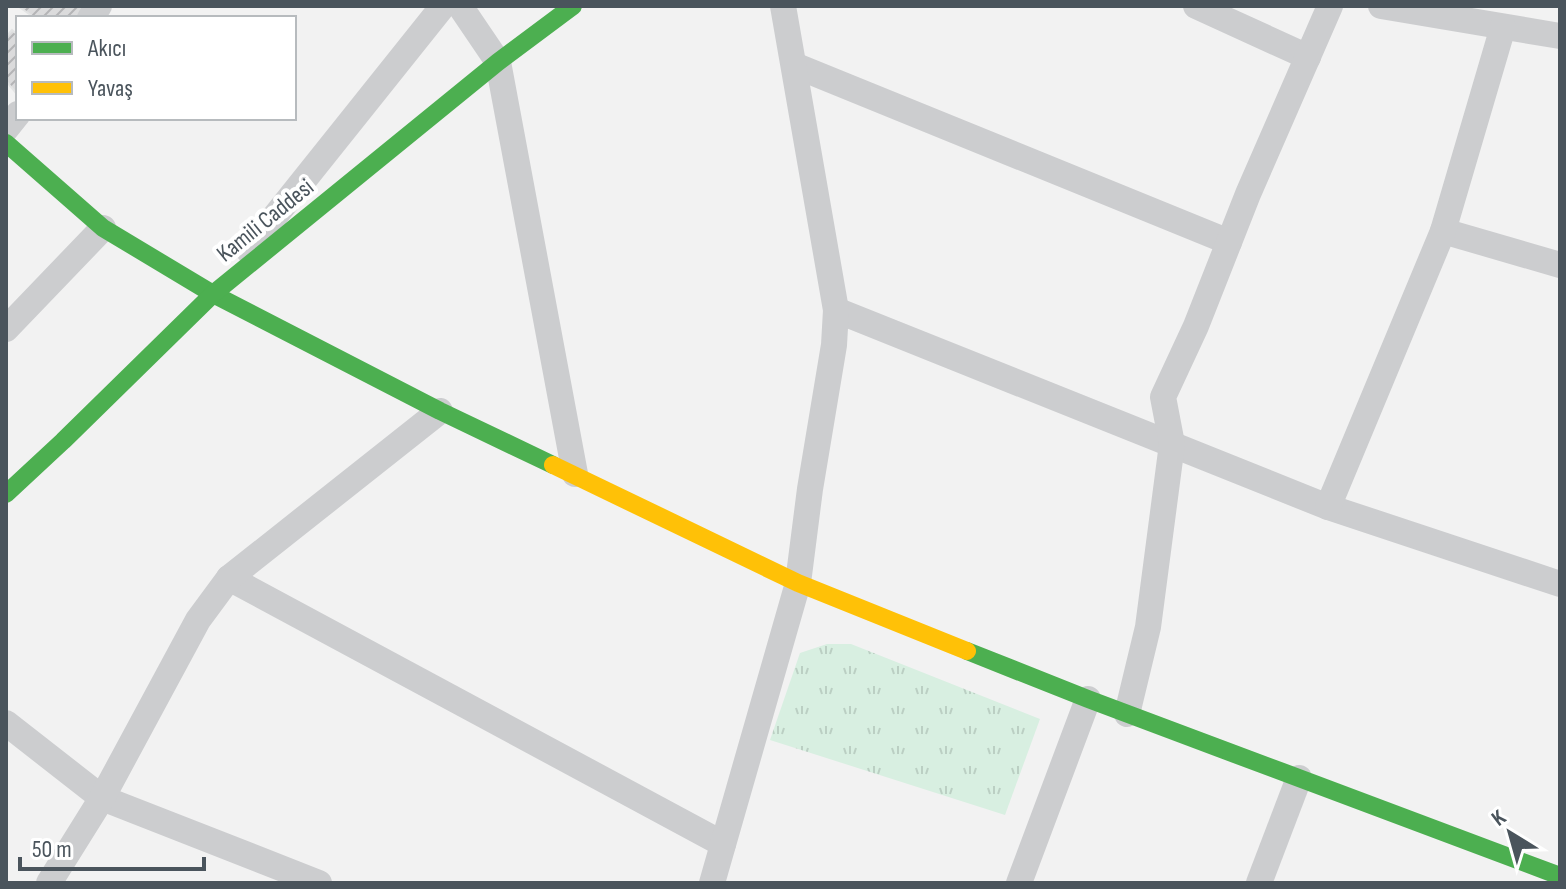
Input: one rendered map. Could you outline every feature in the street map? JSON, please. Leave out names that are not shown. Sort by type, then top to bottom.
[{"type":"street","points":[[213,294],[443,6]]},
{"type":"street","points":[[460,6],[498,62],[575,474]]},
{"type":"street","name":"Kamili Caddesi","points":[[6,494],[213,294],[498,62],[573,6]]},
{"type":"street","points":[[712,883],[798,583],[834,345],[836,310],[783,6]]},
{"type":"street","points":[[1196,6],[1308,57]]},
{"type":"street","points":[[1127,714],[1148,627],[1172,444],[1163,397],[1196,326],[1248,194],[1330,6]]},
{"type":"street","points":[[1381,6],[1560,36]]},
{"type":"street","points":[[1328,507],[1443,231],[1503,27]]},
{"type":"street","points":[[794,65],[1229,242]]},
{"type":"street","points":[[6,143],[103,228],[213,294],[440,411],[798,583],[1127,714],[1560,876]]},
{"type":"street","points":[[6,329],[103,228]]},
{"type":"street","points":[[1443,231],[1560,265]]},
{"type":"street","points":[[836,310],[1328,507],[1560,584]]},
{"type":"street","points":[[49,883],[102,798],[198,620],[229,578],[440,411]]},
{"type":"street","points":[[229,578],[723,844]]},
{"type":"street","points":[[1019,883],[1088,699]]},
{"type":"street","points":[[6,723],[102,798],[319,883]]},
{"type":"street","points":[[1259,883],[1299,778]]},
{"type":"green space","points":[[827,644],[851,644],[1040,719],[1005,815],[770,740],[800,653]]},
{"type":"building","points":[[18,6],[81,6],[86,9],[81,16],[32,16]]},
{"type":"building","points":[[12,30],[16,33],[16,93],[6,81],[6,37]]},
{"type":"traffic: fast","points":[[6,494],[213,294],[498,62],[573,6]]},
{"type":"traffic: fast","points":[[6,143],[103,228],[213,294],[440,411],[553,465]]},
{"type":"traffic: fast","points":[[967,651],[1560,876]]},
{"type":"traffic: slow","points":[[553,465],[798,583],[967,651]]}]
